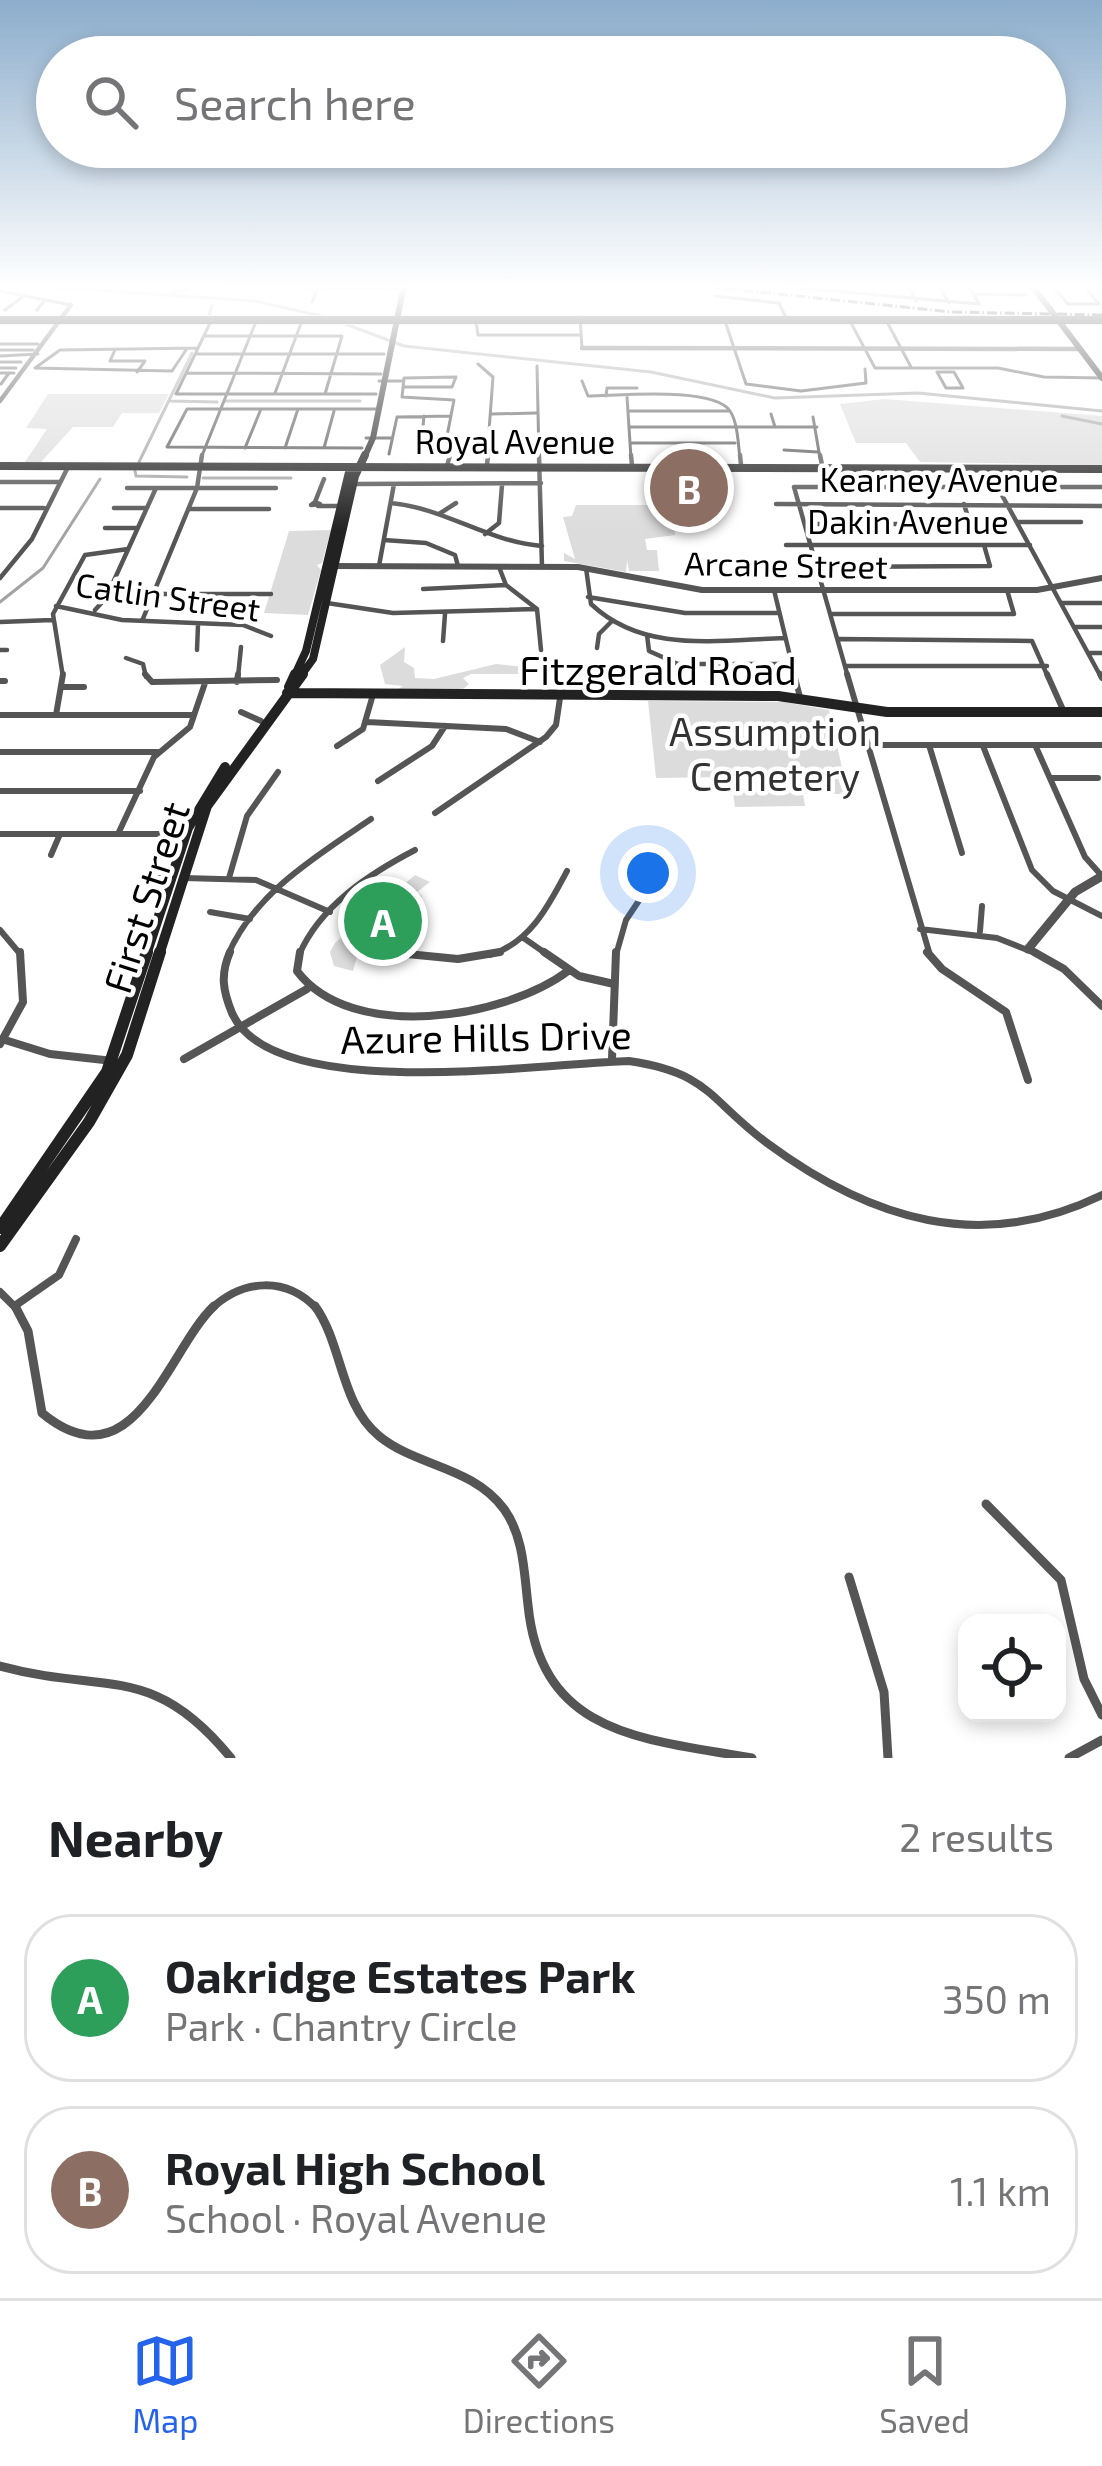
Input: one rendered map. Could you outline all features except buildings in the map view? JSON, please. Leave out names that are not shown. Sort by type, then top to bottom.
[{"type":"main road","name":"First Street","points":[[345,505],[355,466],[369,438],[383,367]]},
{"type":"main road","name":"First Street","points":[[375,409],[381,378]]},
{"type":"main road","name":"First Street","points":[[191,834],[313,659],[345,505],[355,466],[369,438]]},
{"type":"main road","name":"Royal Avenue","points":[[0,466],[1102,469]]},
{"type":"main road","name":"First Street","points":[[0,1246],[89,1121],[118,1062],[203,796],[288,694]]},
{"type":"main road","name":"Fitzgerald Road","points":[[288,694],[800,698],[856,709],[1102,712]]},
{"type":"main road","name":"First Street","points":[[0,1228],[118,1062]]},
{"type":"street","points":[[2,396],[24,367]]},
{"type":"street","points":[[39,367],[137,372],[174,371],[176,367]]},
{"type":"street","points":[[137,372],[141,367]]},
{"type":"street","points":[[189,367],[176,394],[376,394]]},
{"type":"street","points":[[142,621],[197,488],[197,466],[237,367]]},
{"type":"street","points":[[275,393],[285,367]]},
{"type":"street","points":[[325,394],[333,367]]},
{"type":"street","points":[[482,367],[493,375],[487,465]]},
{"type":"street","points":[[537,367],[542,566]]},
{"type":"street","points":[[740,367],[746,383],[800,391],[866,382],[868,368],[1102,378]]},
{"type":"street","points":[[186,373],[331,374],[454,386],[455,376],[404,381]]},
{"type":"street","points":[[404,381],[402,397],[453,399],[447,436],[423,436],[424,416]]},
{"type":"street","points":[[582,381],[584,394],[674,393],[719,400],[730,411],[741,465]]},
{"type":"street","points":[[606,396],[607,388],[637,388]]},
{"type":"street","points":[[626,396],[632,465]]},
{"type":"street","points":[[362,448],[168,448],[187,409],[375,409]]},
{"type":"street","points":[[285,448],[298,409]]},
{"type":"street","points":[[324,448],[335,409]]},
{"type":"street","points":[[245,448],[261,410]]},
{"type":"street","points":[[628,411],[730,411]]},
{"type":"street","points":[[492,414],[537,413]]},
{"type":"street","points":[[771,414],[775,427]]},
{"type":"street","points":[[389,454],[398,417],[452,416]]},
{"type":"street","points":[[813,417],[826,485]]},
{"type":"street","points":[[629,427],[817,427]]},
{"type":"street","points":[[369,438],[392,438]]},
{"type":"street","points":[[631,443],[737,443]]},
{"type":"street","points":[[447,466],[452,448]]},
{"type":"street","points":[[784,450],[818,452]]},
{"type":"street","points":[[948,465],[958,486]]},
{"type":"street","points":[[2,574],[45,520],[46,508],[68,466]]},
{"type":"street","points":[[313,521],[324,478]]},
{"type":"street","points":[[0,482],[59,482]]},
{"type":"street","points":[[354,484],[541,483]]},
{"type":"street","points":[[379,566],[394,484]]},
{"type":"street","points":[[485,534],[499,523],[502,484]]},
{"type":"street","points":[[996,484],[1102,678]]},
{"type":"street","points":[[1028,1080],[1006,1012],[936,964],[919,929],[796,485],[1102,488]]},
{"type":"street","points":[[127,488],[276,488]]},
{"type":"street","points":[[94,610],[156,488]]},
{"type":"street","points":[[392,503],[439,514],[513,544],[542,546]]},
{"type":"street","points":[[439,514],[455,503]]},
{"type":"street","name":"Kearney Avenue","points":[[776,504],[1102,506]]},
{"type":"street","points":[[805,524],[970,524],[964,504]]},
{"type":"street","points":[[317,505],[345,505]]},
{"type":"street","points":[[0,508],[46,508]]},
{"type":"street","points":[[114,508],[147,508]]},
{"type":"street","points":[[189,509],[269,509]]},
{"type":"street","points":[[1018,522],[1081,522]]},
{"type":"street","points":[[105,528],[137,528]]},
{"type":"street","points":[[384,540],[435,545],[455,555],[458,567]]},
{"type":"street","name":"Dakin Avenue","points":[[786,545],[1030,545]]},
{"type":"street","points":[[818,567],[990,566],[984,545]]},
{"type":"street","points":[[56,715],[62,687],[61,636],[52,620],[56,606],[86,555],[128,549]]},
{"type":"street","name":"Arcane Street","points":[[331,566],[586,568],[686,589],[1007,590],[1054,588],[1102,578]]},
{"type":"street","points":[[499,567],[506,585],[537,609],[541,650]]},
{"type":"street","points":[[586,568],[588,597],[611,622],[646,635],[784,638]]},
{"type":"street","points":[[423,590],[506,585]]},
{"type":"street","points":[[774,590],[800,698]]},
{"type":"street","points":[[831,614],[1014,614],[1007,590]]},
{"type":"street","points":[[523,596],[532,591]]},
{"type":"street","points":[[154,594],[271,594]]},
{"type":"street","points":[[588,597],[685,613],[779,613]]},
{"type":"street","points":[[322,603],[377,612],[537,609]]},
{"type":"street","points":[[1062,603],[1102,603]]},
{"type":"street","name":"Catlin Street","points":[[56,606],[142,621],[247,625],[272,636]]},
{"type":"street","points":[[442,640],[446,613]]},
{"type":"street","points":[[492,629],[493,613]]},
{"type":"street","points":[[0,622],[52,620]]},
{"type":"street","points":[[596,648],[599,634],[611,622]]},
{"type":"street","points":[[197,650],[198,624]]},
{"type":"street","points":[[1075,628],[1102,628]]},
{"type":"street","points":[[646,635],[649,651],[672,663],[791,664]]},
{"type":"street","points":[[838,639],[1031,640],[1047,666],[1064,712]]},
{"type":"street","points":[[237,682],[242,647]]},
{"type":"street","points":[[1089,653],[1102,653]]},
{"type":"street","points":[[126,658],[143,664],[149,682],[277,680]]},
{"type":"street","points":[[848,666],[1047,666]]},
{"type":"street","points":[[896,666],[902,681]]},
{"type":"street","points":[[946,666],[952,681]]},
{"type":"street","points":[[996,666],[1003,681]]},
{"type":"street","points":[[614,679],[615,696]]},
{"type":"street","points":[[118,834],[158,752],[187,731],[205,683]]},
{"type":"street","points":[[62,687],[84,687]]},
{"type":"street","points":[[368,722],[372,698]]},
{"type":"street","points":[[435,813],[540,742],[556,725],[560,698]]},
{"type":"street","points":[[241,712],[261,721]]},
{"type":"street","points":[[0,715],[194,715]]},
{"type":"street","points":[[337,746],[368,722],[512,730],[540,742]]},
{"type":"street","points":[[378,781],[432,746],[445,726]]},
{"type":"street","points":[[866,745],[1102,745]]},
{"type":"street","points":[[928,745],[962,853]]},
{"type":"street","points":[[982,745],[1032,870],[1068,899],[1102,916]]},
{"type":"street","points":[[1028,949],[1068,899],[1102,876],[1085,857],[1035,745]]},
{"type":"street","points":[[0,752],[158,752]]},
{"type":"street","points":[[229,878],[247,816],[278,772]]},
{"type":"street","points":[[1049,778],[1098,778]]},
{"type":"street","points":[[0,791],[140,791]]},
{"type":"street","points":[[237,1027],[223,1000],[221,974],[230,946],[279,888],[371,819]]},
{"type":"street","points":[[0,834],[191,834]]},
{"type":"street","points":[[51,855],[60,834]]},
{"type":"street","points":[[415,850],[379,869],[330,912],[298,951],[297,970],[307,989],[351,1009],[468,1012],[523,999],[568,971]]},
{"type":"street","points":[[397,953],[470,959],[525,939],[544,919],[568,871]]},
{"type":"street","points":[[150,878],[229,878],[279,888],[330,912]]},
{"type":"street","points":[[612,1059],[614,984],[626,912],[650,884]]},
{"type":"street","points":[[980,931],[982,906]]},
{"type":"street","points":[[210,912],[250,919]]},
{"type":"street","points":[[919,929],[980,931],[1028,949],[1068,970],[1102,1006]]},
{"type":"street","points":[[0,930],[16,940],[23,958],[20,1017],[2,1042],[50,1054],[118,1062]]},
{"type":"street","points":[[525,939],[568,971],[614,984]]},
{"type":"street","points":[[184,1059],[307,989]]},
{"type":"street","name":"Azure Hills Drive","points":[[237,1027],[275,1056],[327,1070],[463,1070],[612,1059],[651,1062],[688,1074],[721,1096],[760,1137],[789,1158],[903,1215],[999,1228],[1060,1216],[1102,1195]]},
{"type":"street","points":[[16,1305],[59,1275],[76,1239]]},
{"type":"street","points":[[0,1292],[16,1305],[28,1327],[42,1413],[66,1429],[94,1432],[127,1423],[154,1403],[194,1325],[218,1300],[257,1285],[298,1291],[322,1315],[356,1407],[369,1426],[391,1443],[470,1476],[505,1508],[523,1551],[534,1653],[566,1704],[611,1729],[752,1758]]},
{"type":"street","points":[[986,1504],[1061,1580],[1084,1679],[1102,1715]]},
{"type":"street","points":[[849,1577],[884,1692],[888,1758]]},
{"type":"street","points":[[0,1666],[159,1692],[202,1721],[231,1758]]},
{"type":"street","points":[[1069,1758],[1102,1740]]},
{"type":"green space","points":[[48,394],[169,394],[159,413],[122,413],[113,427],[73,427],[41,462],[25,462],[47,429],[26,428]]},
{"type":"green space","points":[[885,399],[1102,416],[1102,465],[920,462],[906,443],[856,443],[840,404]]},
{"type":"green space","points":[[576,505],[673,505],[675,535],[645,539],[647,550],[657,550],[659,571],[629,571],[627,560],[626,572],[564,561],[564,553],[575,559],[563,517],[572,516]]},
{"type":"green space","points":[[331,530],[322,563],[317,565],[321,570],[308,615],[264,613],[289,531]]},
{"type":"green space","points":[[405,647],[404,662],[414,668],[415,678],[434,679],[496,664],[533,668],[533,674],[471,674],[463,678],[469,684],[461,691],[398,689],[403,686],[385,684],[380,665]]},
{"type":"green space","name":"Assumption Cemetery","points":[[648,701],[784,702],[829,710],[848,794],[803,794],[805,806],[735,807],[731,777],[656,778]]},
{"type":"green space","points":[[415,875],[430,882],[417,892],[422,896],[418,910],[394,931],[384,954],[357,956],[353,971],[334,966],[330,952],[335,943]]},
{"type":"waterway","points":[[139,462],[185,367]]},
{"type":"waterway","points":[[604,367],[775,398],[918,393],[1102,411]]},
{"type":"waterway","points":[[171,401],[217,402]]},
{"type":"waterway","points":[[226,401],[360,401]]},
{"type":"waterway","points":[[1062,416],[1102,424]]},
{"type":"waterway","points":[[135,471],[136,476],[187,477]]},
{"type":"waterway","points":[[203,478],[291,478]]},
{"type":"waterway","points":[[0,602],[43,568],[100,479]]},
{"type":"place","name":"Royal High School","points":[[689,488]]},
{"type":"place","name":"Oakridge Estates Park","points":[[383,921]]}]
